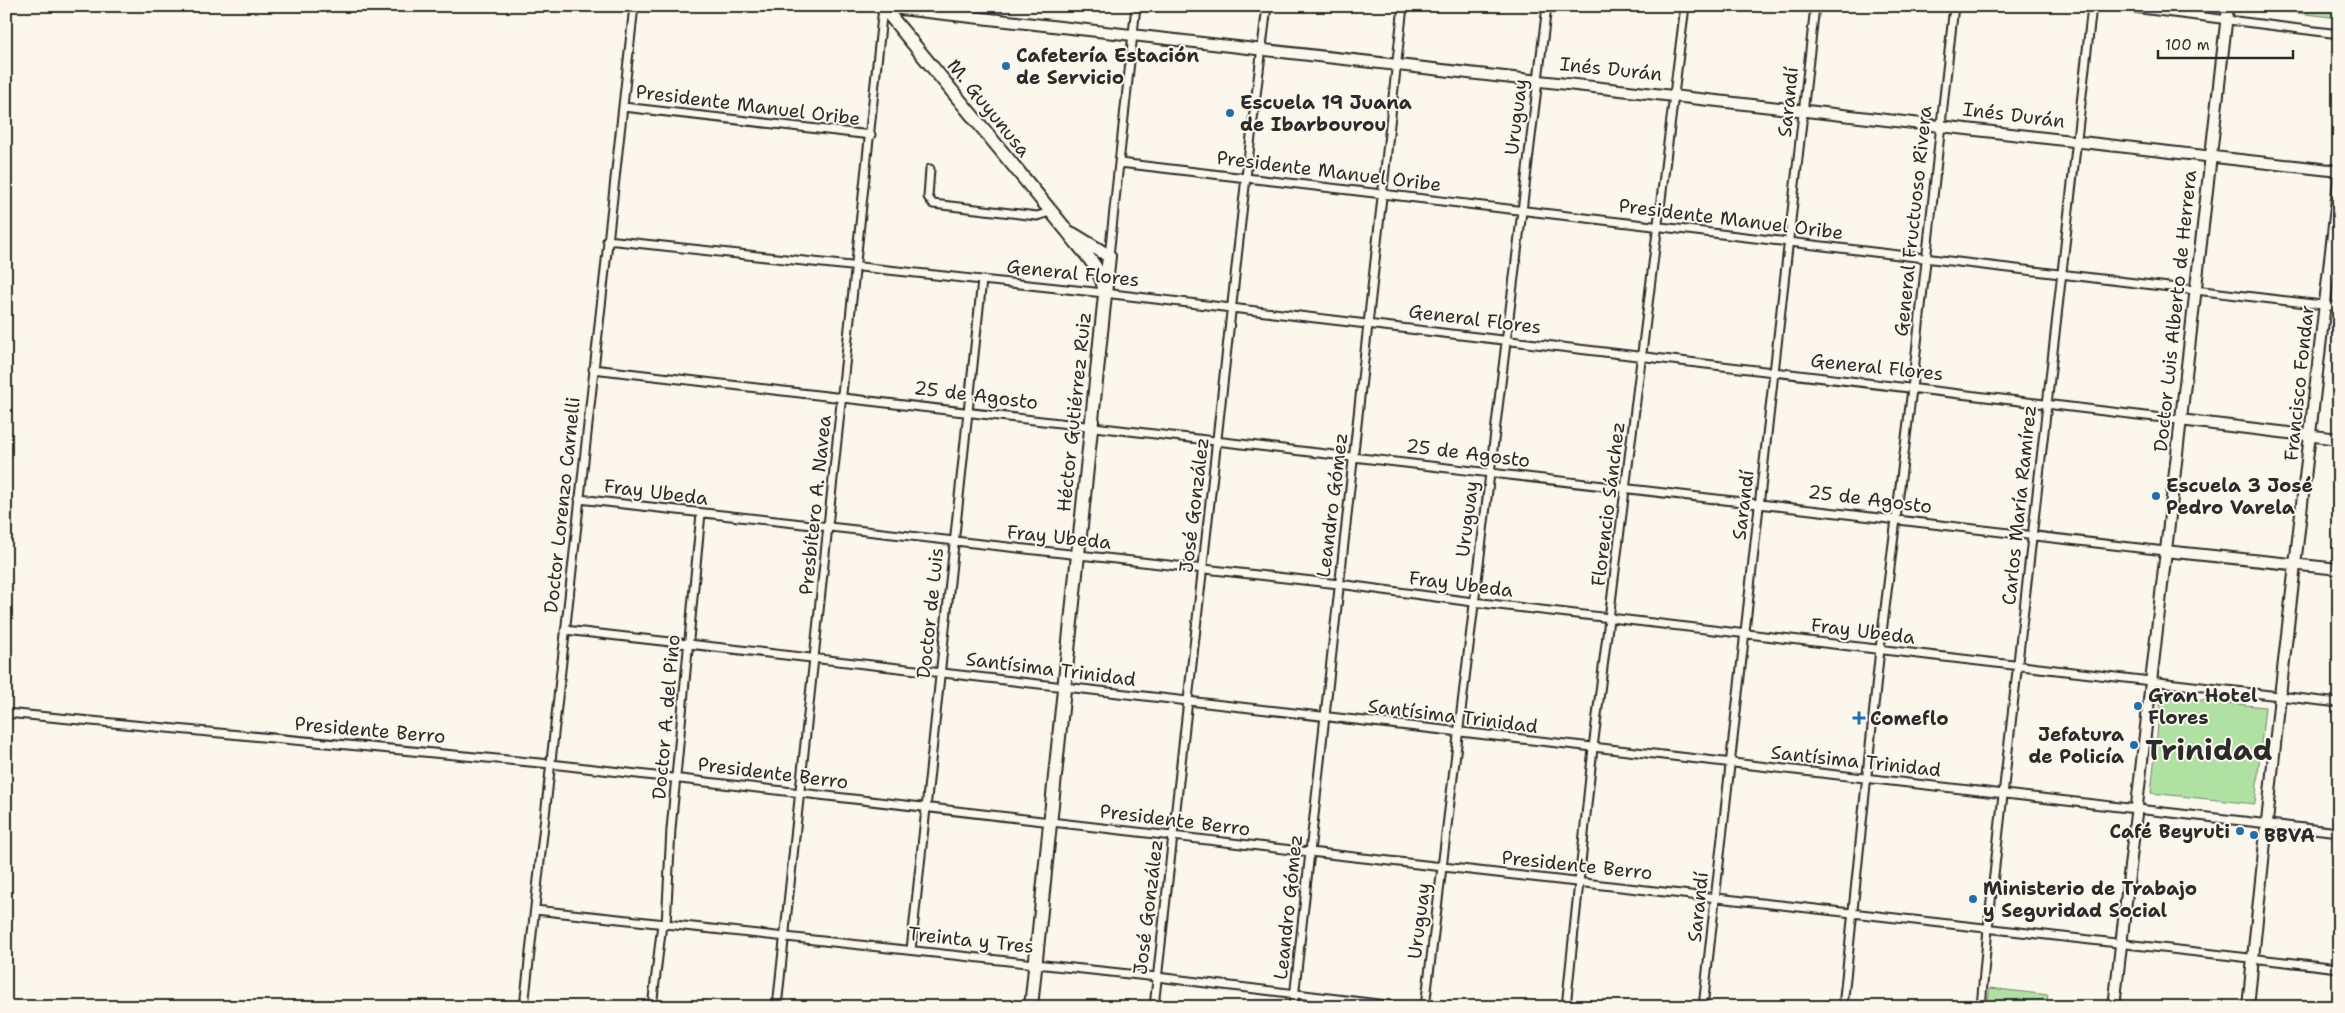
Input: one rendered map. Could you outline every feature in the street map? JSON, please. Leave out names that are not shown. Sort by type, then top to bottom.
[{"type":"highway","name":"M. Guyunusa","points":[[881,6],[1088,257],[1102,280],[1104,293]]},
{"type":"highway","name":"M. Guyunusa","points":[[1068,232],[1109,256]]},
{"type":"highway","points":[[1088,257],[1100,259],[1109,256]]},
{"type":"highway","name":"Héctor Gutiérrez Ruiz","points":[[1031,1007],[1109,256]]},
{"type":"street","name":"Doctor Lorenzo Carnelli","points":[[524,1007],[634,6]]},
{"type":"street","name":"Inés Durán","points":[[881,6],[2339,171]]},
{"type":"street","name":"Presbítero A. Navea","points":[[777,1007],[871,135],[881,6]]},
{"type":"street","name":"Héctor Gutiérrez Ruiz","points":[[1109,256],[1136,6]]},
{"type":"street","name":"José González","points":[[1154,1007],[1218,440],[1231,308],[1267,6]]},
{"type":"street","name":"Leandro Gómez","points":[[1293,1007],[1403,6]]},
{"type":"street","name":"Uruguay","points":[[1425,1007],[1547,6]]},
{"type":"street","name":"Florencio Sánchez","points":[[1566,1007],[1593,748],[1643,357],[1685,6]]},
{"type":"street","name":"Sarandí","points":[[1703,1007],[1815,6]]},
{"type":"street","name":"General Fructuoso Rivera","points":[[1843,1007],[1880,649],[1912,388],[1954,6]]},
{"type":"street","name":"Carlos María Ramírez","points":[[1980,1007],[2046,403],[2092,6]]},
{"type":"street","points":[[2117,6],[2339,34]]},
{"type":"street","name":"Doctor Luis Alberto de Herrera","points":[[2114,1007],[2209,156],[2228,6]]},
{"type":"street","name":"Presidente Manuel Oribe","points":[[623,107],[871,135]]},
{"type":"street","name":"Presidente Manuel Oribe","points":[[1120,163],[2339,308]]},
{"type":"street","points":[[930,168],[928,197],[933,204],[1036,216],[1050,212]]},
{"type":"street","name":"Francisco Fondar","points":[[2248,1007],[2280,696],[2339,181]]},
{"type":"street","name":"General Flores","points":[[607,240],[1104,293],[2339,439]]},
{"type":"street","name":"Doctor de Luis","points":[[911,950],[982,280]]},
{"type":"street","name":"25 de Agosto","points":[[593,369],[1218,440],[2032,536],[2339,569]]},
{"type":"street","name":"Fray Ubeda","points":[[579,499],[1339,584],[1473,602],[2339,703]]},
{"type":"street","name":"Doctor A. del Pino","points":[[652,1007],[664,925],[671,829],[678,778],[701,513]]},
{"type":"street","name":"Santísima Trinidad","points":[[565,630],[2339,832]]},
{"type":"street","name":"Presidente Berro","points":[[6,714],[551,764],[1310,852],[2122,943],[2253,960],[2339,968]]},
{"type":"street","name":"Treinta y Tres","points":[[535,910],[1157,977],[1403,1007]]},
{"type":"green space","points":[[2239,6],[2339,6],[2339,18]]},
{"type":"green space","points":[[2161,696],[2265,707],[2255,804],[2151,793]]},
{"type":"green space","points":[[1990,988],[2048,995],[2046,1007],[1987,1007]]},
{"type":"place","name":"Cafetería Estación de Servicio","points":[[1006,66]]},
{"type":"place","name":"Escuela 19 Juana de Ibarbourou","points":[[1230,113]]},
{"type":"place","name":"Escuela 3 José Pedro Varela","points":[[2156,496]]},
{"type":"place","name":"Gran Hotel Flores","points":[[2138,706]]},
{"type":"place","name":"Comeflo","points":[[1859,718]]},
{"type":"place","name":"Jefatura de Policía","points":[[2134,745]]},
{"type":"place","name":"Café Beyruti","points":[[2240,831]]},
{"type":"place","name":"BBVA","points":[[2254,835]]},
{"type":"place","name":"Ministerio de Trabajo y Seguridad Social","points":[[1973,899]]},
{"type":"district","name":"Trinidad","points":[[2209,749]]}]
